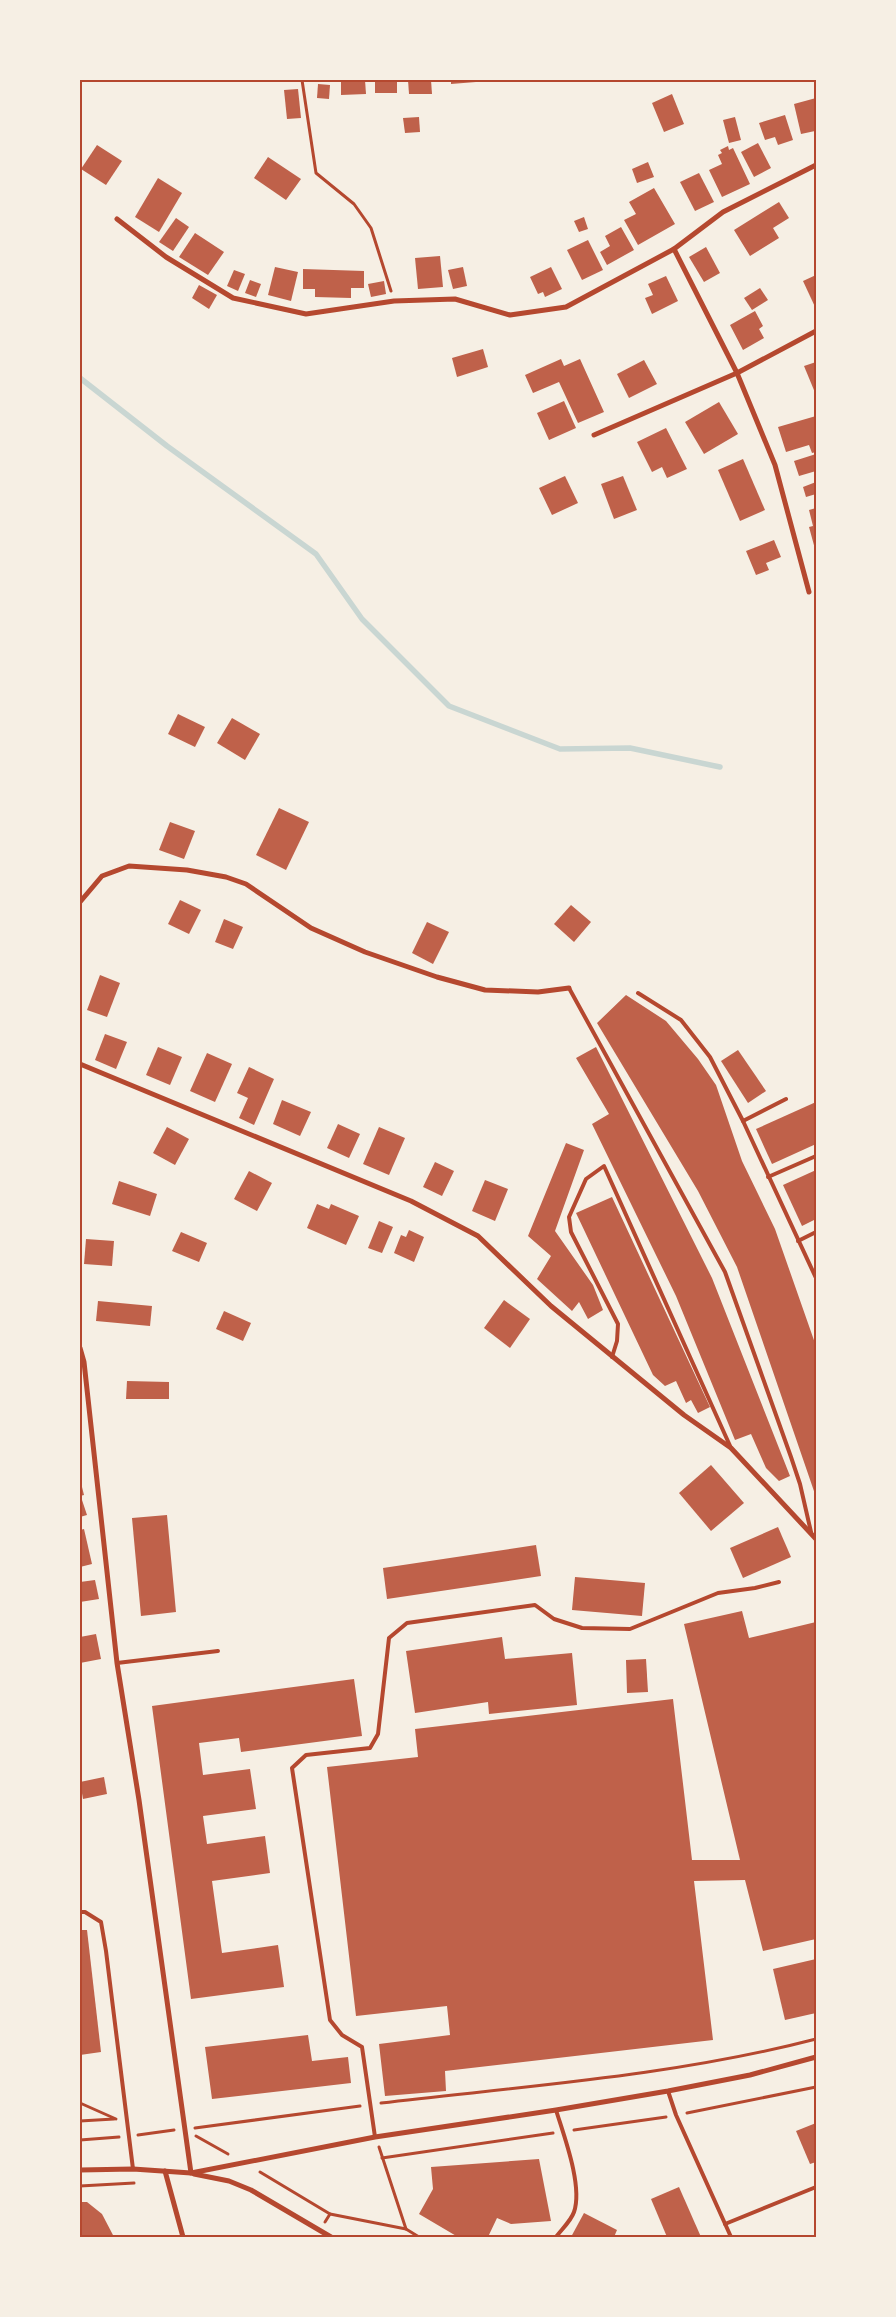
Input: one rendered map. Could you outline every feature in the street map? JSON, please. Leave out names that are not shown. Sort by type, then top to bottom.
[{"type":"street","points":[[117,219],[166,257],[233,298],[306,314],[394,300],[455,298],[510,316],[566,307],[674,249],[723,212],[816,165]]},
{"type":"street","points":[[674,249],[737,373],[775,466],[809,592]]},
{"type":"street","points":[[594,434],[737,373],[816,331]]},
{"type":"street","points":[[80,902],[102,876],[129,866],[187,870],[226,877],[246,884],[310,928],[365,952],[437,977],[485,990],[504,992],[538,992],[569,988]]},
{"type":"street","points":[[80,1064],[411,1201],[478,1236],[550,1306],[684,1415],[731,1448],[816,1539]]},
{"type":"street","points":[[80,1348],[84,1362],[118,1663],[191,2173]]},
{"type":"street","points":[[191,2173],[375,2136],[556,2110],[668,2091],[750,2075],[816,2057]]},
{"type":"street","points":[[80,2170],[133,2169],[165,2171],[191,2173],[229,2181],[251,2190],[332,2237]]},
{"type":"street","points":[[165,2171],[182,2237]]},
{"type":"lane","points":[[569,988],[725,1272],[797,1475],[811,1532]]},
{"type":"lane","points":[[638,993],[681,1020],[710,1057],[743,1120],[816,1278]]},
{"type":"lane","points":[[743,1120],[786,1099]]},
{"type":"lane","points":[[768,1177],[816,1156]]},
{"type":"lane","points":[[612,1357],[617,1342],[618,1324],[570,1232],[569,1217],[586,1179],[604,1166],[731,1448]]},
{"type":"lane","points":[[798,1241],[816,1232]]},
{"type":"lane","points":[[375,2136],[362,2047],[342,2036],[330,2020],[292,1768],[306,1755],[370,1748],[378,1734],[389,1638],[407,1623],[535,1605],[554,1619],[582,1628],[630,1630],[718,1593],[755,1588],[779,1582]]},
{"type":"lane","points":[[118,1663],[218,1651]]},
{"type":"lane","points":[[80,1912],[85,1912],[100,1922],[106,1951],[133,2169]]},
{"type":"lane","points":[[668,2091],[676,2115],[731,2237]]},
{"type":"lane","points":[[556,2110],[571,2159],[576,2195],[574,2212],[556,2237]]},
{"type":"lane","points":[[725,2224],[816,2187]]},
{"type":"path","points":[[302,80],[316,173],[354,204],[372,228],[394,300]]},
{"type":"path","points":[[80,2140],[129,2136],[371,2104],[647,2072],[781,2048],[816,2039]]},
{"type":"path","points":[[382,2158],[676,2115],[816,2087]]},
{"type":"path","points":[[80,2103],[128,2125]]},
{"type":"path","points":[[80,2121],[114,2119]]},
{"type":"path","points":[[375,2136],[406,2229]]},
{"type":"path","points":[[80,2186],[138,2182]]},
{"type":"path","points":[[320,2230],[330,2214],[406,2229],[420,2237]]},
{"type":"building","points":[[341,80],[365,80],[366,94],[341,95]]},
{"type":"building","points":[[375,80],[397,80],[397,93],[375,93]]},
{"type":"building","points":[[408,80],[431,80],[432,94],[409,94]]},
{"type":"building","points":[[451,80],[476,80],[476,82],[451,84]]},
{"type":"building","points":[[318,84],[330,85],[329,99],[317,98]]},
{"type":"building","points":[[298,89],[301,118],[287,119],[284,90]]},
{"type":"building","points":[[672,94],[684,124],[664,132],[652,103]]},
{"type":"building","points":[[816,98],[815,131],[801,134],[794,104]]},
{"type":"building","points":[[785,115],[793,140],[778,145],[775,137],[765,140],[759,123]]},
{"type":"building","points":[[419,117],[420,132],[405,133],[403,118]]},
{"type":"building","points":[[735,117],[741,140],[729,143],[723,120]]},
{"type":"building","points":[[758,143],[771,168],[754,177],[741,152]]},
{"type":"building","points":[[97,145],[122,161],[106,185],[81,169]]},
{"type":"building","points":[[728,146],[729,150],[733,148],[750,184],[722,197],[709,170],[722,164],[718,155],[722,153],[720,150]]},
{"type":"building","points":[[268,157],[301,179],[286,200],[254,178]]},
{"type":"building","points":[[648,162],[654,177],[637,183],[632,169]]},
{"type":"building","points":[[699,173],[714,202],[695,211],[680,182]]},
{"type":"building","points":[[158,178],[182,193],[159,232],[135,217]]},
{"type":"building","points":[[654,188],[675,224],[638,245],[624,220],[636,214],[629,202]]},
{"type":"building","points":[[779,202],[789,218],[773,228],[779,238],[750,256],[734,230]]},
{"type":"building","points":[[584,217],[588,229],[579,232],[574,221]]},
{"type":"building","points":[[176,218],[189,227],[173,251],[159,242]]},
{"type":"building","points":[[621,227],[634,250],[607,265],[600,252],[610,246],[605,236]]},
{"type":"building","points":[[195,233],[224,252],[208,275],[179,257]]},
{"type":"building","points":[[588,240],[603,270],[582,280],[567,250]]},
{"type":"building","points":[[706,247],[720,273],[704,282],[689,257]]},
{"type":"building","points":[[440,256],[443,287],[418,289],[415,258]]},
{"type":"building","points":[[275,267],[298,272],[291,301],[268,295]]},
{"type":"building","points":[[463,267],[467,286],[453,289],[448,270]]},
{"type":"building","points":[[551,267],[562,289],[545,297],[543,292],[538,294],[530,277]]},
{"type":"building","points":[[303,269],[364,271],[364,288],[351,288],[351,298],[315,297],[315,289],[303,289]]},
{"type":"building","points":[[234,270],[245,274],[238,291],[227,286]]},
{"type":"building","points":[[816,275],[816,309],[803,281]]},
{"type":"building","points":[[666,276],[678,301],[652,314],[645,298],[653,295],[648,284]]},
{"type":"building","points":[[250,280],[261,284],[256,297],[245,293]]},
{"type":"building","points":[[384,281],[386,294],[371,297],[368,284]]},
{"type":"building","points":[[199,285],[217,295],[209,309],[192,298]]},
{"type":"building","points":[[760,288],[768,300],[752,310],[744,298]]},
{"type":"building","points":[[755,311],[763,326],[759,329],[764,338],[743,350],[730,325]]},
{"type":"building","points":[[483,349],[488,367],[457,377],[452,358]]},
{"type":"building","points":[[561,359],[564,366],[580,359],[604,412],[578,423],[559,382],[533,393],[525,375]]},
{"type":"building","points":[[644,360],[657,384],[629,398],[617,374]]},
{"type":"building","points":[[816,362],[816,395],[804,366]]},
{"type":"building","points":[[564,401],[576,428],[549,440],[537,413]]},
{"type":"building","points":[[719,402],[738,434],[704,454],[685,422]]},
{"type":"building","points":[[816,416],[816,452],[812,453],[809,445],[786,452],[778,427]]},
{"type":"building","points":[[666,428],[687,469],[667,478],[662,467],[652,472],[637,442]]},
{"type":"building","points":[[816,454],[816,471],[799,476],[794,461]]},
{"type":"building","points":[[743,459],[765,510],[740,521],[718,470]]},
{"type":"building","points":[[565,476],[578,503],[552,515],[539,488]]},
{"type":"building","points":[[623,476],[637,510],[614,519],[601,484]]},
{"type":"building","points":[[816,482],[816,494],[806,497],[803,487]]},
{"type":"building","points":[[816,508],[815,549],[809,527],[813,526],[809,510]]},
{"type":"building","points":[[774,540],[781,557],[766,563],[769,570],[756,575],[746,551]]},
{"type":"building","points":[[178,714],[205,727],[195,747],[168,734]]},
{"type":"building","points":[[232,718],[260,734],[245,760],[217,743]]},
{"type":"building","points":[[279,808],[309,822],[286,870],[256,855]]},
{"type":"building","points":[[170,822],[195,831],[184,859],[159,850]]},
{"type":"building","points":[[180,900],[201,910],[189,934],[168,924]]},
{"type":"building","points":[[571,905],[591,922],[574,942],[554,924]]},
{"type":"building","points":[[224,919],[243,927],[233,949],[215,942]]},
{"type":"building","points":[[427,922],[449,932],[433,964],[412,953]]},
{"type":"building","points":[[100,975],[120,983],[107,1017],[87,1010]]},
{"type":"building","points":[[626,995],[666,1021],[698,1059],[716,1085],[742,1161],[775,1229],[816,1346],[816,1497],[737,1267],[698,1191],[597,1023]]},
{"type":"building","points":[[105,1034],[127,1042],[116,1069],[95,1060]]},
{"type":"building","points":[[158,1047],[182,1057],[170,1085],[146,1075]]},
{"type":"building","points":[[596,1047],[712,1278],[790,1476],[779,1481],[766,1468],[751,1434],[735,1440],[676,1296],[592,1124],[609,1114],[576,1058]]},
{"type":"building","points":[[738,1050],[766,1091],[748,1103],[721,1061]]},
{"type":"building","points":[[207,1053],[232,1064],[215,1102],[190,1091]]},
{"type":"building","points":[[249,1067],[274,1079],[254,1125],[239,1118],[248,1098],[237,1093]]},
{"type":"building","points":[[282,1100],[311,1112],[300,1136],[273,1124]]},
{"type":"building","points":[[816,1102],[816,1144],[772,1164],[756,1129]]},
{"type":"building","points":[[338,1124],[360,1134],[349,1158],[327,1148]]},
{"type":"building","points":[[167,1127],[189,1139],[175,1165],[153,1153]]},
{"type":"building","points":[[379,1127],[405,1138],[389,1175],[363,1164]]},
{"type":"building","points":[[566,1143],[584,1150],[555,1231],[593,1285],[603,1310],[588,1319],[579,1302],[572,1311],[537,1279],[551,1256],[528,1236]]},
{"type":"building","points":[[435,1162],[454,1171],[442,1196],[423,1187]]},
{"type":"building","points":[[816,1170],[816,1219],[802,1226],[783,1185]]},
{"type":"building","points":[[249,1171],[272,1183],[257,1211],[234,1199]]},
{"type":"building","points":[[485,1180],[508,1189],[495,1221],[472,1211]]},
{"type":"building","points":[[119,1181],[157,1194],[150,1216],[112,1204]]},
{"type":"building","points":[[612,1197],[710,1407],[698,1413],[691,1400],[686,1403],[676,1381],[665,1386],[653,1375],[576,1213]]},
{"type":"building","points":[[317,1204],[329,1209],[331,1204],[359,1216],[346,1245],[307,1228]]},
{"type":"building","points":[[379,1221],[393,1227],[382,1253],[368,1248]]},
{"type":"building","points":[[409,1230],[424,1237],[414,1262],[394,1253],[401,1235],[406,1237]]},
{"type":"building","points":[[181,1232],[207,1243],[199,1262],[172,1251]]},
{"type":"building","points":[[86,1239],[114,1241],[112,1266],[84,1264]]},
{"type":"building","points":[[504,1300],[530,1319],[510,1348],[484,1328]]},
{"type":"building","points":[[98,1301],[152,1306],[150,1326],[96,1321]]},
{"type":"building","points":[[224,1311],[251,1323],[243,1341],[216,1329]]},
{"type":"building","points":[[127,1381],[169,1382],[169,1399],[126,1399]]},
{"type":"building","points":[[711,1465],[744,1503],[711,1531],[679,1493]]},
{"type":"building","points":[[80,1479],[84,1495],[80,1496]]},
{"type":"building","points":[[82,1500],[87,1515],[80,1517],[80,1501]]},
{"type":"building","points":[[167,1515],[176,1612],[141,1616],[132,1518]]},
{"type":"building","points":[[778,1527],[791,1557],[743,1578],[730,1548]]},
{"type":"building","points":[[84,1529],[92,1564],[80,1567],[80,1530]]},
{"type":"building","points":[[536,1545],[541,1576],[387,1599],[383,1568]]},
{"type":"building","points":[[575,1577],[645,1583],[642,1616],[572,1610]]},
{"type":"building","points":[[95,1580],[99,1599],[80,1602],[80,1582]]},
{"type":"building","points":[[742,1611],[749,1638],[816,1622],[816,1939],[763,1951],[745,1880],[694,1881],[713,2040],[445,2071],[446,2091],[385,2096],[379,2044],[450,2035],[447,2006],[356,2016],[327,1767],[418,1757],[415,1729],[673,1699],[692,1860],[740,1860],[684,1624]]},
{"type":"building","points":[[96,1634],[101,1659],[80,1663],[80,1637]]},
{"type":"building","points":[[502,1637],[505,1659],[572,1653],[577,1705],[489,1714],[488,1702],[415,1713],[406,1651]]},
{"type":"building","points":[[646,1659],[648,1692],[627,1693],[626,1660]]},
{"type":"building","points":[[354,1679],[362,1736],[241,1752],[239,1738],[199,1743],[203,1775],[250,1769],[256,1809],[203,1816],[207,1844],[265,1836],[270,1873],[212,1881],[222,1953],[278,1945],[284,1987],[191,1999],[152,1706]]},
{"type":"building","points":[[104,1777],[107,1794],[83,1799],[80,1782]]},
{"type":"building","points":[[80,1930],[87,1930],[101,2052],[80,2055]]},
{"type":"building","points":[[816,1959],[816,2013],[785,2020],[773,1969]]},
{"type":"building","points":[[308,2035],[312,2061],[348,2057],[351,2083],[212,2099],[205,2047]]},
{"type":"building","points":[[816,2123],[816,2162],[810,2164],[796,2131]]},
{"type":"building","points":[[539,2159],[551,2221],[511,2224],[497,2218],[488,2237],[458,2237],[419,2214],[433,2189],[431,2167]]},
{"type":"building","points":[[679,2187],[701,2237],[667,2237],[651,2199]]},
{"type":"building","points":[[80,2202],[87,2202],[102,2214],[114,2237],[80,2237]]},
{"type":"building","points":[[584,2213],[617,2230],[614,2237],[571,2237]]},
{"type":"waterway","points":[[80,378],[167,446],[316,554],[362,619],[449,706],[560,749],[630,748],[720,767]]}]
